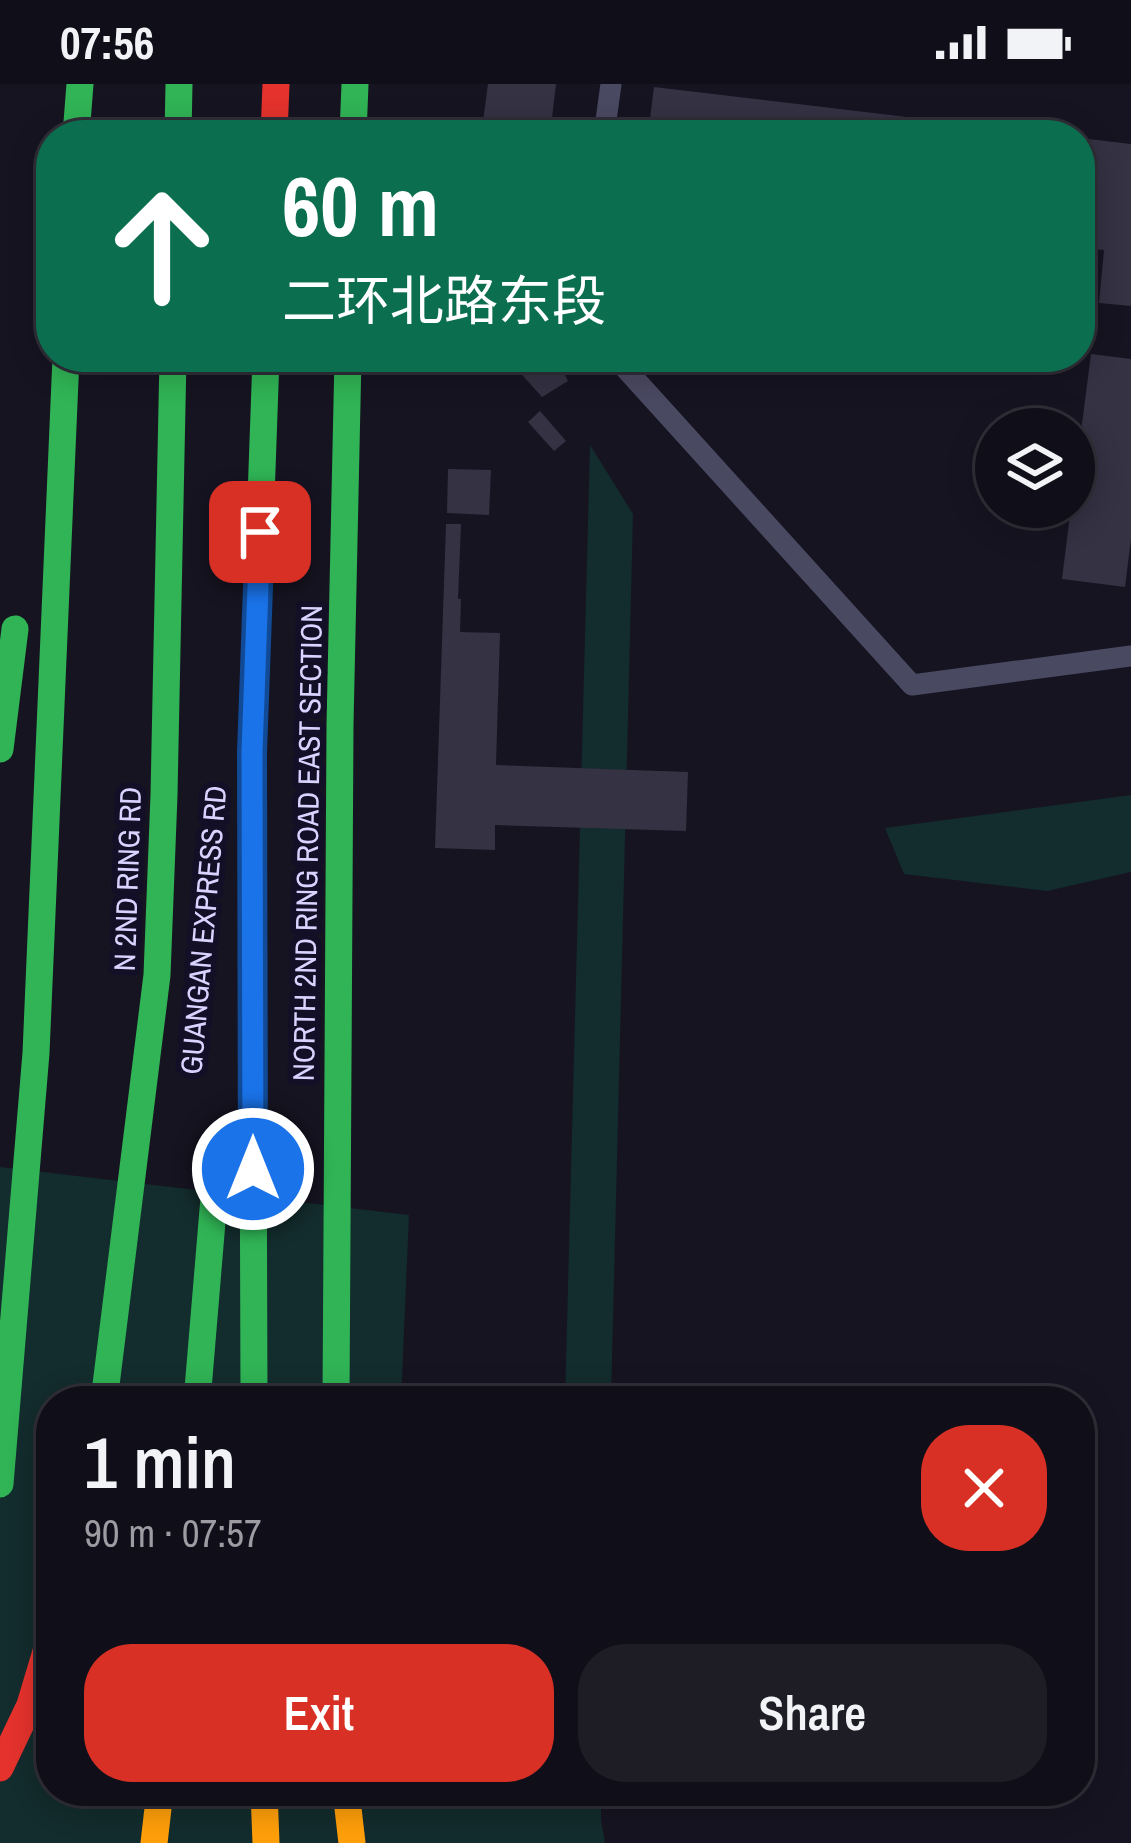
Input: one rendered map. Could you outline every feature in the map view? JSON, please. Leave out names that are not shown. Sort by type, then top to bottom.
[{"type":"main road","points":[[77,120],[80,84]]},
{"type":"main road","points":[[178,120],[179,84]]},
{"type":"main road","points":[[275,120],[276,84]]},
{"type":"main road","points":[[354,120],[355,84]]},
{"type":"main road","points":[[33,492],[48,372]]},
{"type":"main road","points":[[0,1484],[36,1053],[65,372]]},
{"type":"main road","name":"N 2ND RING RD","points":[[106,1386],[158,975],[173,372]]},
{"type":"main road","points":[[254,1386],[252,752],[265,372]]},
{"type":"main road","name":"NORTH 2ND RING ROAD EAST SECTION","points":[[336,1386],[340,724],[348,372]]},
{"type":"main road","points":[[0,749],[18,609]]},
{"type":"main road","name":"GUANGAN EXPRESS RD","points":[[226,1053],[252,752]]},
{"type":"main road","points":[[197,1386],[216,1169]]},
{"type":"main road","points":[[0,1768],[36,1685]]},
{"type":"main road","points":[[154,1843],[158,1806]]},
{"type":"main road","points":[[265,1806],[266,1843]]},
{"type":"main road","points":[[348,1806],[352,1843]]},
{"type":"lane","points":[[606,120],[610,84]]},
{"type":"lane","points":[[629,372],[912,685],[1131,656]]},
{"type":"green space","points":[[590,445],[633,514],[611,1386],[565,1386]]},
{"type":"green space","points":[[1131,795],[1131,872],[1047,891],[904,874],[885,828]]},
{"type":"green space","points":[[0,1167],[409,1215],[402,1386],[36,1386],[36,1806],[601,1806],[605,1843],[0,1843]]},
{"type":"building","points":[[488,84],[556,84],[552,120],[483,120]]},
{"type":"building","points":[[654,87],[932,120],[650,120]]},
{"type":"building","points":[[1095,140],[1131,144],[1131,306],[1099,303],[1104,250],[1095,249]]},
{"type":"building","points":[[1095,354],[1131,359],[1131,539],[1125,587],[1062,579],[1068,528],[1095,528],[1095,408],[1084,408],[1089,372],[1095,372]]},
{"type":"building","points":[[520,372],[564,372],[568,381],[542,397]]},
{"type":"building","points":[[540,411],[566,441],[554,451],[528,422]]},
{"type":"building","points":[[448,469],[491,470],[489,515],[447,513]]},
{"type":"building","points":[[446,524],[461,524],[460,632],[500,633],[496,765],[688,772],[686,831],[495,825],[495,850],[435,848]]},
{"type":"traffic: fast","points":[[77,120],[80,84]]},
{"type":"traffic: fast","points":[[178,120],[179,84]]},
{"type":"traffic: fast","points":[[354,120],[355,84]]},
{"type":"traffic: fast","points":[[0,1484],[36,1053],[65,372]]},
{"type":"traffic: fast","points":[[106,1386],[157,975],[173,372]]},
{"type":"traffic: fast","points":[[254,1386],[252,752],[265,372]]},
{"type":"traffic: fast","points":[[336,1386],[340,725],[348,372]]},
{"type":"traffic: fast","points":[[0,749],[15,629]]},
{"type":"traffic: fast","points":[[198,1386],[215,1186]]},
{"type":"traffic: slow","points":[[154,1843],[158,1806]]},
{"type":"traffic: slow","points":[[265,1806],[266,1843]]},
{"type":"traffic: slow","points":[[348,1806],[352,1843]]},
{"type":"traffic: jam","points":[[275,120],[276,84]]},
{"type":"traffic: jam","points":[[0,1768],[36,1685]]},
{"type":"route","points":[[253,1169],[252,752],[260,532]]}]
